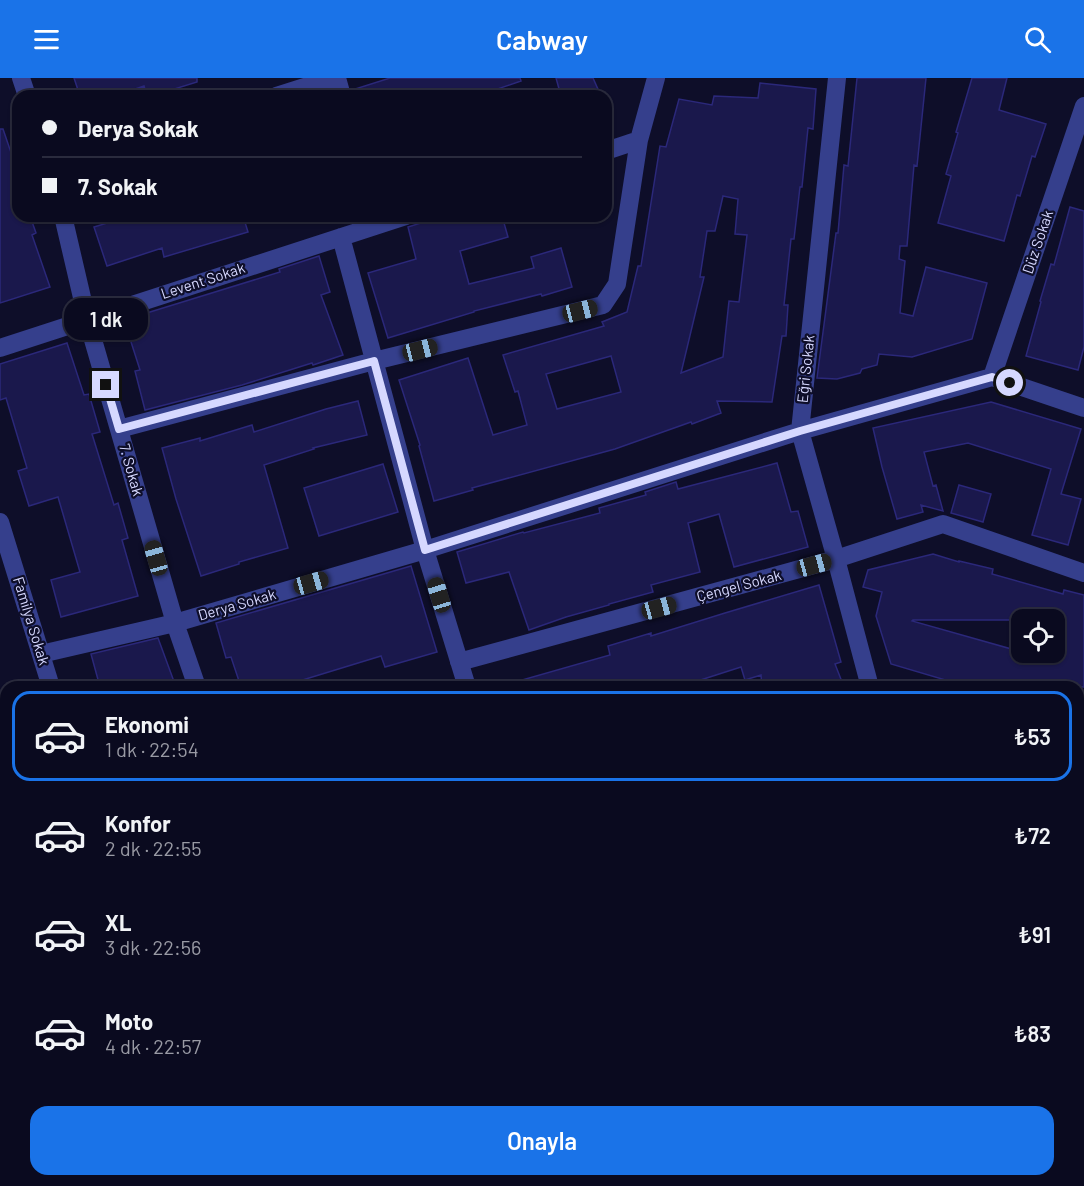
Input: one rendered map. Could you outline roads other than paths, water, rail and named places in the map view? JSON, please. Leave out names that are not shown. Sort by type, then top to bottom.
[{"type":"street","points":[[296,90],[335,78]]},
{"type":"street","points":[[119,429],[374,361],[603,305],[617,284],[639,140],[655,78],[662,78]]},
{"type":"street","name":"Eğri Sokak","points":[[837,78],[800,431],[868,681]]},
{"type":"street","name":"Düz Sokak","points":[[992,377],[1084,106]]},
{"type":"street","points":[[612,149],[639,140]]},
{"type":"street","name":"7. Sokak","points":[[64,222],[87,318],[175,623],[194,681]]},
{"type":"street","name":"Levent Sokak","points":[[0,348],[341,237],[373,222]]},
{"type":"street","points":[[341,237],[425,550],[465,681]]},
{"type":"street","points":[[992,377],[1084,408]]},
{"type":"street","name":"Derya Sokak","points":[[41,654],[175,623],[425,550],[800,431],[992,377]]},
{"type":"street","name":"Familya Sokak","points":[[0,522],[49,681]]},
{"type":"street","name":"Çengel Sokak","points":[[459,662],[836,559],[943,524],[1084,573]]}]
